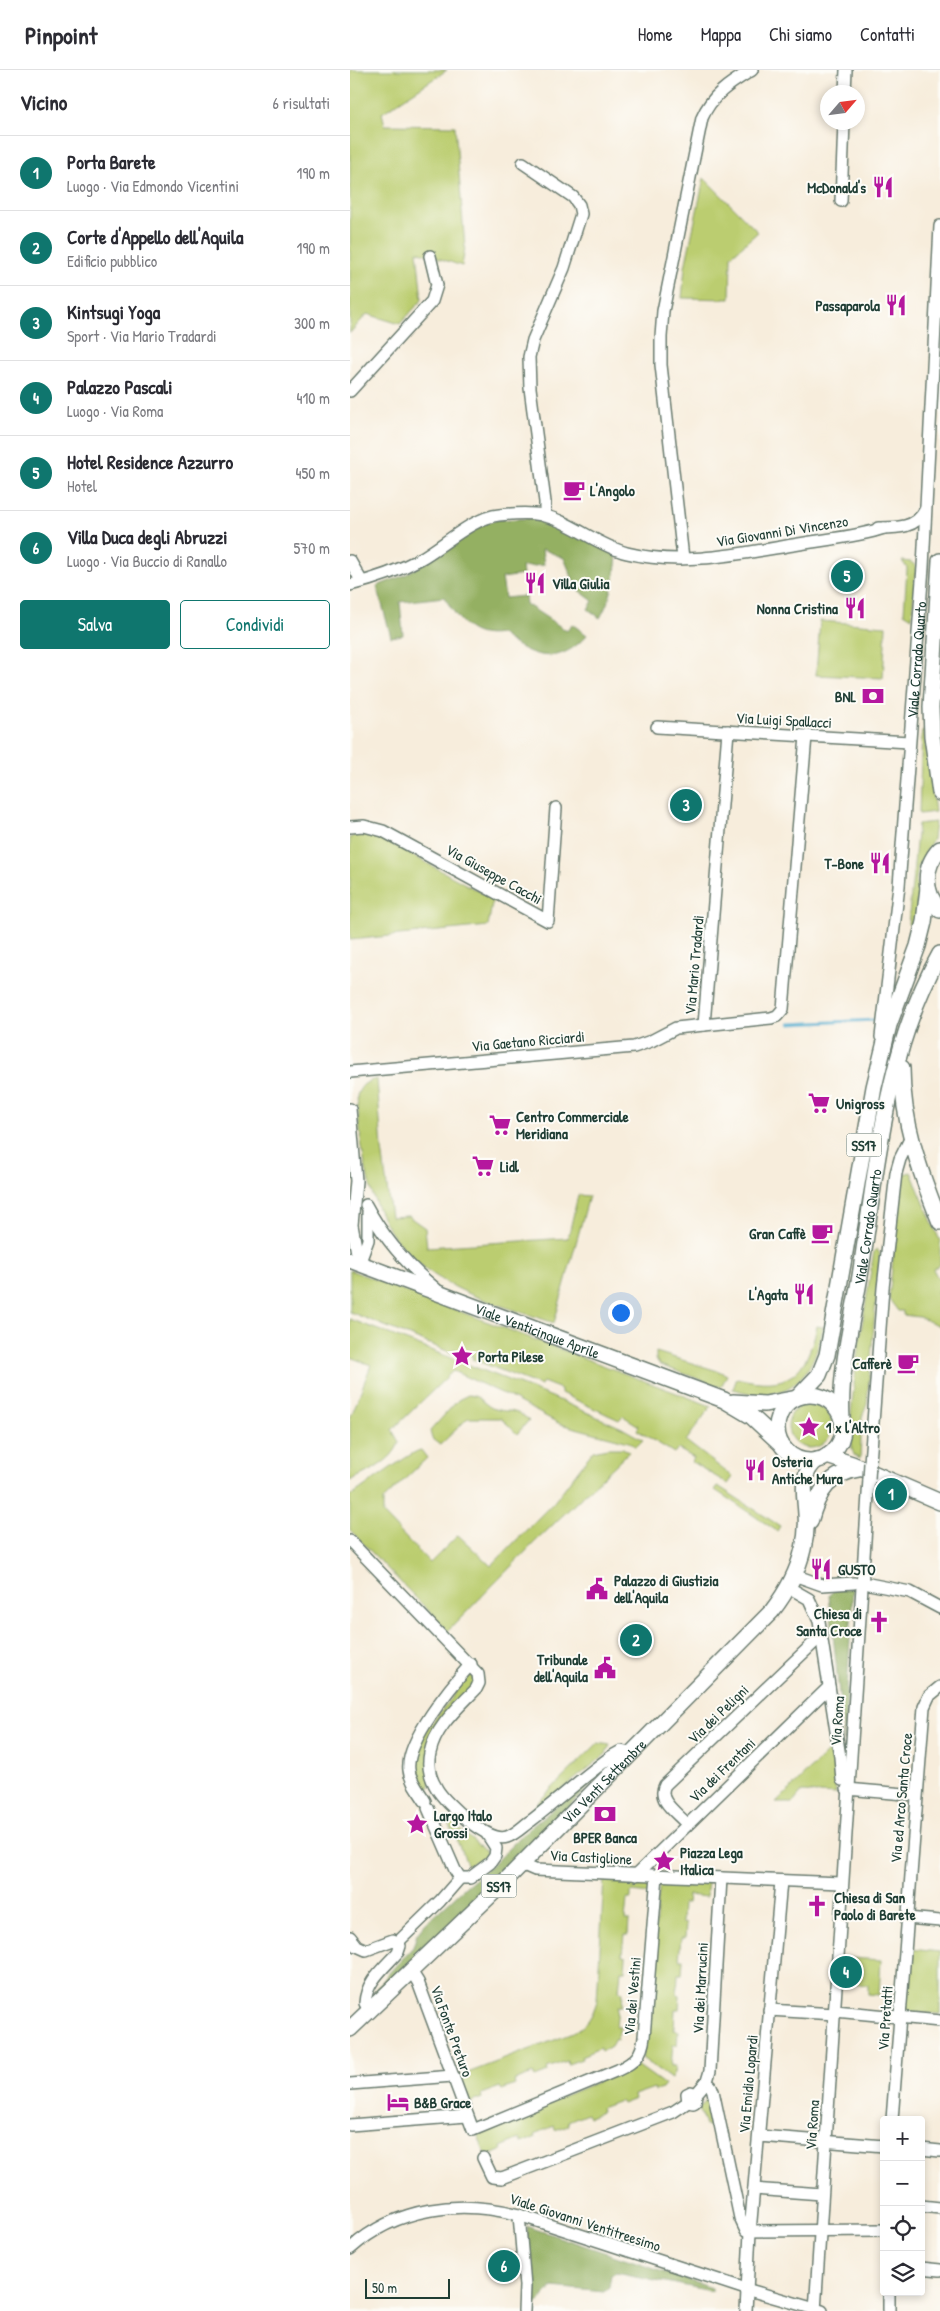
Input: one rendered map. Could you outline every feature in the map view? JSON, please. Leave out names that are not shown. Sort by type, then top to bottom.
[{"type":"main road","name":"Viale Corrado Quarto","points":[[940,561],[931,707],[932,736],[940,793]]},
{"type":"main road","name":"SS17","points":[[928,888],[927,871],[939,849]]},
{"type":"main road","name":"Viale Corrado Quarto","points":[[795,1398],[819,1375],[827,1355],[879,1064],[890,1025],[918,946],[924,922],[928,888]]},
{"type":"main road","points":[[928,888],[933,902],[940,910]]},
{"type":"main road","name":"Viale Corrado Quarto","points":[[842,1419],[849,1341],[880,1148],[894,1080],[905,1039],[923,990],[940,954]]},
{"type":"main road","points":[[905,1039],[902,1062],[902,1092],[911,1137],[925,1184],[940,1222]]},
{"type":"main road","name":"Viale Venticinque Aprile","points":[[355,1262],[724,1400],[751,1416],[783,1447]]},
{"type":"main road","points":[[822,1458],[834,1450],[842,1438],[842,1419],[837,1409],[824,1398],[814,1395],[795,1398],[784,1406],[777,1421],[777,1432],[783,1447],[803,1460],[822,1458],[867,1470],[940,1502]]},
{"type":"main road","name":"Viale Venticinque Aprile","points":[[724,1400],[765,1404],[795,1398]]},
{"type":"main road","name":"Via Venti Settembre","points":[[783,1447],[805,1502]]},
{"type":"main road","name":"Via Venti Settembre","points":[[350,2029],[521,1864],[760,1624],[791,1581],[805,1540],[805,1476],[808,1469],[822,1458]]},
{"type":"main road","points":[[805,1540],[814,1506],[822,1490],[842,1474],[867,1470]]},
{"type":"street","points":[[684,558],[661,365],[661,337],[666,297],[702,118],[707,106],[719,92],[752,70]]},
{"type":"street","points":[[845,85],[846,70]]},
{"type":"street","points":[[841,201],[844,130]]},
{"type":"street","points":[[523,163],[572,197],[579,205],[581,214],[564,268],[532,340],[529,357],[530,388],[545,502],[545,516]]},
{"type":"street","name":"Viale Corrado Quarto","points":[[879,1064],[899,886],[923,545],[940,226]]},
{"type":"street","points":[[350,391],[432,301],[437,285],[430,256]]},
{"type":"street","points":[[903,527],[918,520],[925,509]]},
{"type":"street","name":"Via Giovanni Di Vincenzo","points":[[350,585],[404,567],[487,518],[530,514],[545,516],[620,551],[656,558],[704,558],[868,533],[884,528],[903,527]]},
{"type":"street","points":[[903,527],[916,534],[923,545]]},
{"type":"street","points":[[350,561],[362,582]]},
{"type":"street","name":"Via Luigi Spallacci","points":[[657,727],[909,742]]},
{"type":"street","name":"Via Mario Tradardi","points":[[728,731],[704,1025],[771,1018],[777,1016],[783,1010],[806,736]]},
{"type":"street","name":"Via Giuseppe Cacchi","points":[[350,827],[364,826],[383,831],[548,921],[556,808]]},
{"type":"street","name":"Via Gaetano Ricciardi","points":[[350,1072],[634,1047],[651,1041],[676,1028],[704,1025]]},
{"type":"street","points":[[350,1109],[356,1172],[366,1205],[369,1237],[355,1262]]},
{"type":"street","name":"Via Roma","points":[[817,2310],[825,2143],[835,2013],[841,1883],[867,1470],[882,1288],[896,1173],[900,1159],[911,1137]]},
{"type":"street","points":[[355,1262],[352,1207],[356,1172]]},
{"type":"street","points":[[366,1205],[382,1234],[396,1251],[445,1297]]},
{"type":"street","points":[[350,1541],[471,1664],[478,1674],[479,1683],[476,1689],[444,1724],[430,1753],[430,1771],[441,1795],[487,1834],[496,1846],[495,1856],[477,1874],[470,1878],[460,1878],[440,1901],[398,1942]]},
{"type":"street","points":[[791,1581],[808,1581],[827,1585],[854,1583]]},
{"type":"street","points":[[791,1581],[816,1611]]},
{"type":"street","points":[[869,1584],[910,1592],[940,1608]]},
{"type":"street","points":[[827,1585],[818,1589],[816,1594],[816,1611],[822,1635],[843,1789],[847,1792],[916,1794]]},
{"type":"street","name":"Via dei Peligni","points":[[682,1825],[664,1799],[662,1791],[665,1785],[822,1635]]},
{"type":"street","points":[[460,1878],[427,1804],[409,1772],[411,1751],[422,1727],[471,1664]]},
{"type":"street","name":"Via dei Frentani","points":[[636,1874],[682,1825],[829,1687]]},
{"type":"street","name":"Via ed Arco Santa Croce","points":[[907,1918],[925,1703],[929,1696],[940,1687]]},
{"type":"street","points":[[487,1834],[502,1838],[513,1834],[612,1756],[621,1751],[630,1753]]},
{"type":"street","points":[[427,1804],[429,1793],[441,1795]]},
{"type":"street","name":"Via Castiglione","points":[[521,1864],[535,1870],[841,1883]]},
{"type":"street","name":"Via dei Vestini","points":[[473,2130],[618,2070],[639,2057],[643,2047],[657,1875]]},
{"type":"street","name":"Via dei Marrucini","points":[[706,2083],[710,2070],[721,1878]]},
{"type":"street","name":"Via Emidio Lopardi","points":[[746,2311],[749,2290],[750,2232],[781,1881]]},
{"type":"street","points":[[907,1918],[940,1921]]},
{"type":"street","name":"Via Pretatti","points":[[892,2116],[907,1918]]},
{"type":"street","points":[[350,1937],[357,1946],[366,1950],[391,1940],[398,1942]]},
{"type":"street","points":[[369,2011],[365,2003],[367,1990],[398,1952],[400,1946],[398,1942]]},
{"type":"street","name":"Via Fonte Preturo","points":[[411,1971],[418,1982],[473,2130]]},
{"type":"street","points":[[770,2010],[900,2016],[940,2021]]},
{"type":"street","points":[[350,2084],[453,2076]]},
{"type":"street","points":[[483,2158],[492,2177],[500,2179],[506,2177],[673,2112],[692,2098],[706,2083],[712,2088],[741,2222],[745,2231],[880,2230]]},
{"type":"street","points":[[350,2126],[467,2116]]},
{"type":"street","points":[[759,2136],[825,2143],[880,2146]]},
{"type":"street","points":[[925,2150],[940,2151]]},
{"type":"street","points":[[754,2189],[822,2194]]},
{"type":"street","points":[[925,2206],[940,2208]]},
{"type":"street","name":"Viale Giovanni Ventitreesimo","points":[[350,2249],[365,2237],[394,2220],[424,2211],[471,2207],[496,2209],[817,2310]]},
{"type":"street","points":[[519,2215],[526,2286],[524,2311]]},
{"type":"street","points":[[925,2268],[939,2270]]},
{"type":"street","points":[[888,2311],[889,2296]]},
{"type":"green space","points":[[350,70],[447,70],[382,113],[385,125],[455,126],[465,247],[462,266],[417,251],[422,300],[400,324],[367,314],[350,333]]},
{"type":"green space","points":[[704,178],[758,232],[731,256],[730,299],[682,298],[685,267]]},
{"type":"green space","points":[[536,518],[547,521],[617,555],[612,588],[600,618],[588,609],[593,601],[577,589],[564,558],[542,549],[544,565],[522,567],[523,575],[502,578],[505,598],[525,596],[526,604],[567,631],[572,624],[587,635],[576,645],[566,652],[545,656],[523,649],[501,634],[481,634],[473,631],[461,621],[444,597],[400,602],[403,635],[391,637],[377,586],[405,575],[482,525],[495,520]]},
{"type":"green space","points":[[902,561],[911,562],[916,566],[912,618],[904,613],[907,568]]},
{"type":"green space","points":[[820,621],[886,626],[883,678],[816,675]]},
{"type":"green space","points":[[924,731],[935,812],[919,814],[922,732]]},
{"type":"green space","points":[[935,822],[933,839],[918,866],[915,925],[908,924],[918,824]]},
{"type":"green space","points":[[368,833],[379,837],[493,899],[488,926],[350,940],[350,838],[356,834]]},
{"type":"green space","points":[[377,1079],[382,1149],[391,1217],[408,1216],[425,1228],[427,1247],[568,1238],[578,1195],[589,1196],[554,1323],[495,1304],[461,1290],[432,1273],[409,1254],[391,1233],[379,1210],[370,1185],[364,1157],[357,1096],[364,1084]]},
{"type":"green space","points":[[911,1172],[940,1241],[940,1265],[933,1269],[940,1282],[940,1291],[937,1292],[940,1300],[940,1326],[919,1317],[903,1315],[903,1311],[898,1311],[889,1299],[899,1197],[899,1175]]},
{"type":"green space","points":[[877,1249],[880,1254],[867,1404],[862,1417],[860,1459],[854,1455],[852,1449],[851,1414],[857,1356],[874,1251]]},
{"type":"green space","points":[[350,1270],[711,1406],[686,1441],[733,1477],[728,1484],[692,1462],[694,1458],[678,1449],[674,1453],[637,1430],[639,1426],[623,1416],[619,1420],[561,1393],[561,1389],[543,1382],[541,1386],[472,1359],[473,1356],[454,1349],[452,1353],[350,1312]]},
{"type":"green space","points":[[350,1319],[552,1397],[622,1428],[643,1440],[636,1447],[629,1442],[560,1424],[506,1395],[453,1371],[392,1430],[399,1442],[391,1455],[379,1466],[350,1481],[350,1419],[371,1365],[350,1357]]},
{"type":"green space","points":[[817,1326],[823,1327],[817,1350],[807,1371],[791,1386],[780,1391],[764,1394],[733,1389],[737,1378],[755,1382],[769,1382],[782,1380],[792,1375],[807,1357]]},
{"type":"green space","points":[[656,1352],[727,1375],[721,1387],[660,1365],[656,1359]]},
{"type":"green space","points":[[468,1395],[479,1398],[492,1408],[519,1413],[529,1420],[517,1434],[501,1418],[468,1418],[440,1445],[432,1439],[430,1431],[458,1400]]},
{"type":"green space","points":[[806,1404],[814,1404],[826,1410],[832,1426],[826,1442],[814,1448],[806,1448],[794,1442],[788,1430],[788,1422],[794,1410]]},
{"type":"green space","points":[[607,1448],[623,1448],[629,1452],[535,1542],[448,1631],[350,1530],[350,1496],[408,1456],[421,1450],[427,1458],[383,1500],[383,1514],[430,1563],[458,1535],[491,1566],[554,1502],[593,1451]]},
{"type":"green space","points":[[718,1486],[780,1526],[777,1531],[715,1490]]},
{"type":"green space","points":[[853,1588],[844,1741],[829,1595],[834,1590]]},
{"type":"green space","points":[[471,1674],[477,1681],[434,1735],[430,1787],[425,1790],[416,1780],[413,1768],[420,1743],[435,1719]]},
{"type":"green space","points":[[598,1743],[610,1745],[606,1754],[533,1813],[537,1803]]},
{"type":"green space","points":[[833,1747],[836,1794],[802,1792],[793,1803],[776,1803]]},
{"type":"green space","points":[[620,1755],[488,1890],[374,1997],[374,1993],[388,1974],[413,1947],[417,1934],[426,1923],[493,1864],[526,1831]]},
{"type":"green space","points":[[447,1818],[488,1854],[468,1866]]},
{"type":"green space","points":[[604,1878],[651,1880],[650,1894],[631,1892],[631,1899],[627,1899],[625,1920],[629,1920],[628,1935],[624,1935],[622,1955],[626,1956],[625,1971],[621,1971],[619,1991],[623,1992],[622,2006],[618,2006],[616,2027],[620,2027],[617,2040],[615,2039],[611,2046],[601,2052],[600,2048],[581,2056],[582,2059],[568,2064],[567,2061],[547,2068],[548,2072],[535,2077],[533,2074],[514,2081],[515,2085],[502,2090],[500,2087],[481,2094],[482,2098],[467,2104],[457,2077],[573,2033],[586,2023],[591,2016],[597,2001]]},
{"type":"green space","points":[[660,1880],[708,1882],[706,1897],[688,1895],[687,1903],[683,1903],[682,1923],[686,1924],[685,1938],[681,1938],[679,1959],[683,1959],[682,1974],[678,1974],[677,1994],[680,1995],[679,2009],[675,2009],[674,2030],[678,2031],[677,2045],[673,2045],[671,2066],[675,2066],[671,2079],[642,2058]]},
{"type":"green space","points":[[910,1949],[940,1952],[940,2014],[905,2012]]},
{"type":"green space","points":[[850,1958],[881,1960],[879,1995],[868,1994],[868,1985],[848,1984]]},
{"type":"green space","points":[[637,2065],[665,2085],[662,2089],[655,2091],[654,2088],[634,2095],[635,2099],[622,2104],[620,2101],[601,2108],[602,2112],[589,2117],[587,2113],[568,2121],[569,2125],[555,2130],[554,2126],[535,2134],[536,2137],[522,2143],[520,2139],[501,2147],[502,2150],[486,2157],[477,2133]]},
{"type":"green space","points":[[709,2096],[716,2126],[705,2126],[699,2108]]},
{"type":"green space","points":[[526,2226],[711,2288],[711,2291],[616,2272],[611,2275],[609,2287],[604,2292],[552,2287],[535,2306],[532,2300]]},
{"type":"waterway","points":[[790,1024],[875,1020]]},
{"type":"place","name":"McDonald's","points":[[883,187]]},
{"type":"place","name":"Passaparola","points":[[896,305]]},
{"type":"place","name":"L'Angolo","points":[[574,490]]},
{"type":"place","name":"Hotel Residence Azzurro","points":[[847,576]]},
{"type":"place","name":"Villa Giulia","points":[[535,583]]},
{"type":"place","name":"Nonna Cristina","points":[[855,608]]},
{"type":"place","name":"BNL","points":[[873,696]]},
{"type":"place","name":"Kintsugi Yoga","points":[[686,805]]},
{"type":"place","name":"T-Bone","points":[[880,863]]},
{"type":"place","name":"Unigross","points":[[819,1103]]},
{"type":"place","name":"Centro Commerciale Meridiana","points":[[500,1125]]},
{"type":"place","name":"Lidl","points":[[483,1166]]},
{"type":"place","name":"Gran Caffè","points":[[822,1233]]},
{"type":"place","name":"L'Agata","points":[[804,1294]]},
{"type":"place","name":"Porta Pilese","points":[[462,1356]]},
{"type":"place","name":"Cafferè","points":[[908,1363]]},
{"type":"place","name":"1 x l'Altro","points":[[809,1427]]},
{"type":"place","name":"Osteria Antiche Mura","points":[[755,1470]]},
{"type":"place","name":"Porta Barete","points":[[891,1494]]},
{"type":"place","name":"GUSTO","points":[[821,1569]]},
{"type":"place","name":"Palazzo di Giustizia dell'Aquila","points":[[597,1589]]},
{"type":"place","name":"Chiesa di Santa Croce","points":[[879,1622]]},
{"type":"place","name":"Corte d'Appello dell'Aquila","points":[[636,1640]]},
{"type":"place","name":"Tribunale dell'Aquila","points":[[605,1668]]},
{"type":"place","name":"BPER Banca","points":[[605,1814]]},
{"type":"place","name":"Largo Italo Grossi","points":[[417,1824]]},
{"type":"place","name":"Piazza Lega Italica","points":[[664,1861]]},
{"type":"place","name":"Chiesa di San Paolo di Barete","points":[[817,1906]]},
{"type":"place","name":"Palazzo Pascali","points":[[846,1972]]},
{"type":"place","name":"B&B Grace","points":[[398,2102]]},
{"type":"place","name":"Villa Duca degli Abruzzi","points":[[504,2266]]}]
